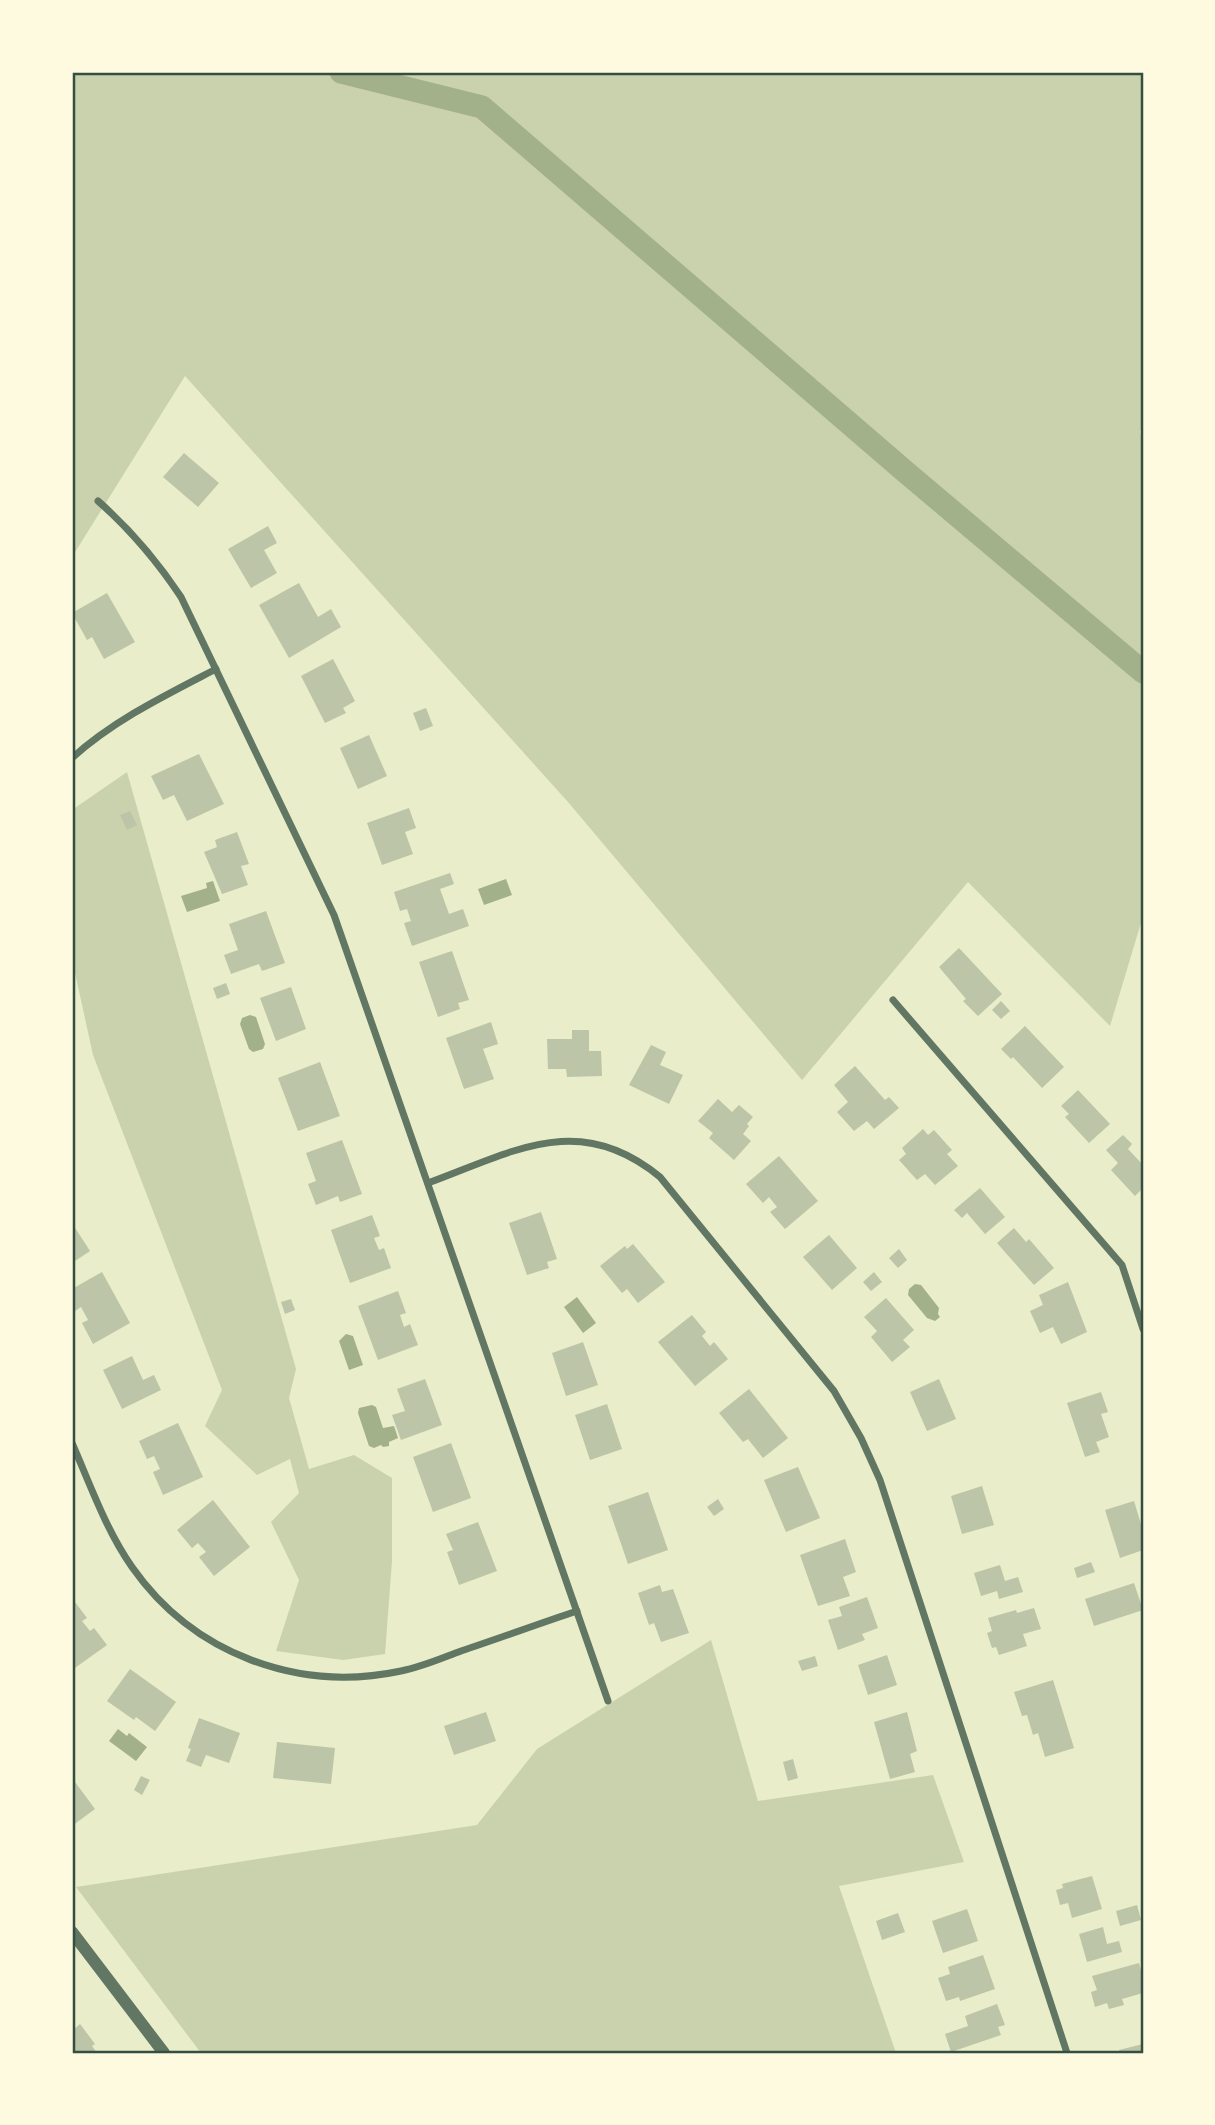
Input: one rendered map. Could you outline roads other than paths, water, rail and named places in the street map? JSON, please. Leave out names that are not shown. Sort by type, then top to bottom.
[{"type":"street","points":[[99,501],[137,537],[181,597],[334,915],[608,1701]]},
{"type":"street","points":[[72,758],[110,728],[140,709],[216,669]]},
{"type":"street","points":[[893,1000],[1122,1265],[1143,1329]]},
{"type":"street","points":[[428,1183],[545,1142],[571,1140],[597,1143],[620,1150],[660,1177],[834,1391],[861,1438],[880,1480],[1067,2053]]},
{"type":"street","points":[[72,1443],[118,1545],[153,1595],[182,1622],[215,1645],[281,1671],[321,1678],[365,1678],[404,1671],[576,1611]]},
{"type":"street","points":[[72,1933],[164,2053]]},
{"type":"waterway","points":[[341,72],[482,107],[908,474],[1143,672]]}]
